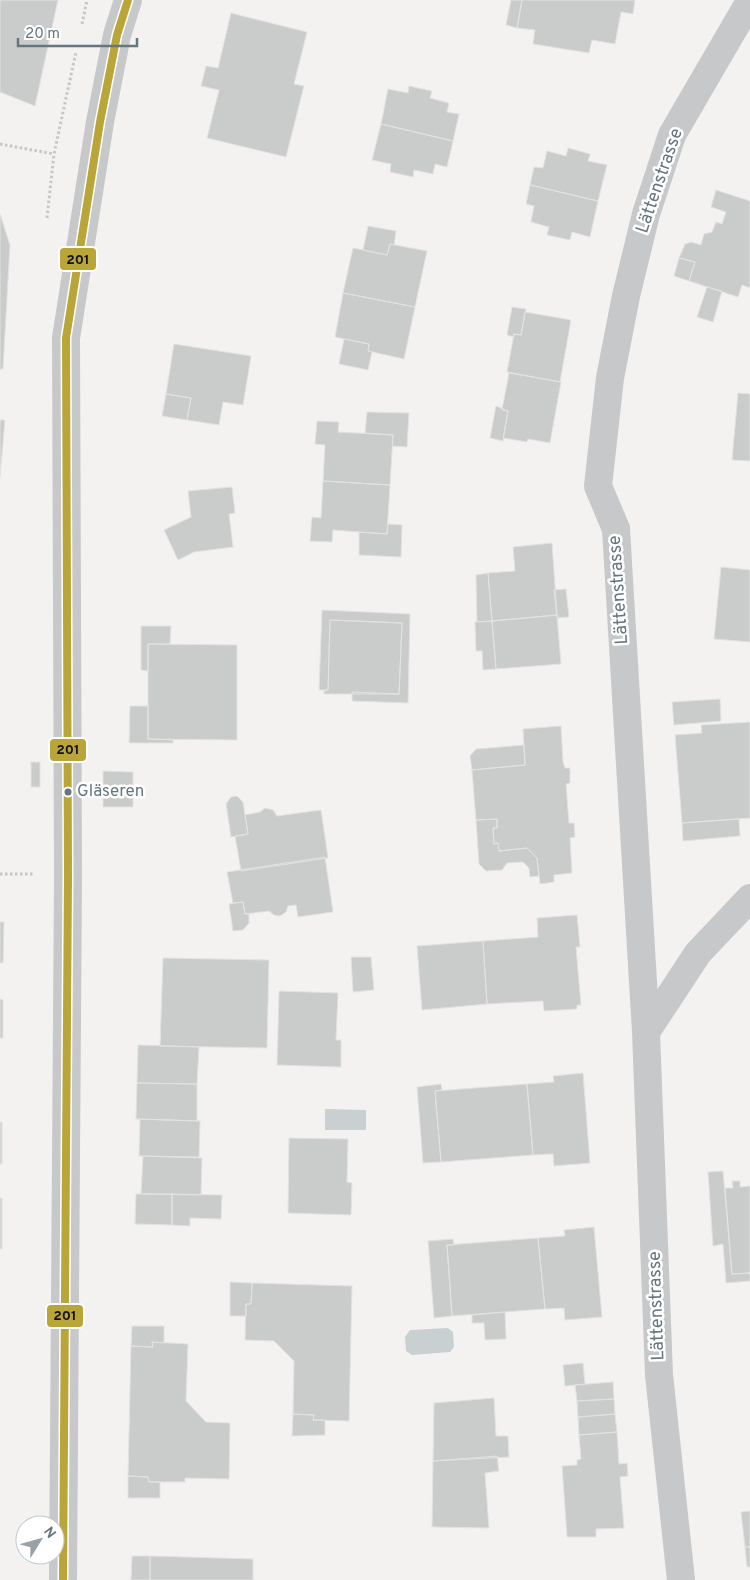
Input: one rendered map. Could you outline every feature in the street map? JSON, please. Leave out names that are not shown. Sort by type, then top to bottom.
[{"type":"street","points":[[63,1580],[68,876],[66,338],[100,122],[117,35],[128,0]]},
{"type":"street","name":"Lättenstrasse","points":[[681,1580],[660,1375],[646,1032],[616,529],[598,486],[610,378],[626,296],[646,214],[672,135],[750,1]]},
{"type":"street","points":[[646,1032],[698,953],[750,898]]},
{"type":"path","points":[[0,144],[54,154]]},
{"type":"path","points":[[0,874],[34,874]]},
{"type":"shaded area","points":[[325,1109],[366,1110],[366,1130],[325,1130]]},
{"type":"shaded area","points":[[448,1328],[453,1332],[454,1347],[450,1352],[412,1355],[406,1351],[405,1337],[410,1330]]},
{"type":"building","points":[[0,0],[58,0],[35,106],[0,92]]},
{"type":"building","points":[[511,0],[522,0],[517,28],[506,25]]},
{"type":"building","points":[[522,0],[635,0],[633,14],[621,12],[615,44],[592,40],[589,53],[533,44],[535,30],[517,28]]},
{"type":"building","points":[[231,13],[307,32],[294,84],[304,86],[286,157],[207,138],[219,90],[201,86],[206,66],[218,68]]},
{"type":"building","points":[[409,86],[432,91],[430,98],[449,103],[447,112],[459,114],[453,141],[381,124],[388,89],[408,93]]},
{"type":"building","points":[[381,124],[453,141],[447,167],[435,164],[433,174],[414,170],[413,177],[390,172],[391,164],[372,160]]},
{"type":"building","points":[[568,148],[590,154],[588,161],[607,165],[598,201],[530,185],[534,167],[543,168],[547,151],[566,156]]},
{"type":"building","points":[[530,185],[598,201],[590,237],[572,232],[570,240],[547,235],[549,227],[531,222],[534,206],[526,204]]},
{"type":"building","points":[[716,190],[750,201],[750,288],[742,285],[738,297],[689,281],[695,262],[679,258],[685,244],[691,242],[701,245],[704,234],[712,232],[716,222],[722,224],[726,212],[711,207]]},
{"type":"building","points":[[0,214],[10,245],[3,369],[0,369]]},
{"type":"building","points":[[368,226],[396,231],[394,245],[390,244],[387,255],[363,250]]},
{"type":"building","points":[[390,244],[427,251],[415,307],[343,293],[353,248],[387,255]]},
{"type":"building","points":[[679,258],[695,262],[689,281],[674,276]]},
{"type":"building","points":[[707,287],[722,291],[713,322],[697,317]]},
{"type":"building","points":[[343,293],[415,307],[404,359],[368,351],[369,344],[335,337]]},
{"type":"building","points":[[512,307],[526,309],[521,335],[514,334],[514,337],[507,335]]},
{"type":"building","points":[[525,312],[571,320],[560,382],[507,372],[514,334],[521,335]]},
{"type":"building","points":[[344,339],[369,344],[368,351],[372,352],[368,370],[339,364]]},
{"type":"building","points":[[174,344],[251,356],[243,405],[223,402],[219,425],[187,420],[191,398],[166,394]]},
{"type":"building","points":[[509,373],[561,382],[550,443],[528,439],[527,442],[503,438],[508,411],[502,410]]},
{"type":"building","points":[[738,393],[750,394],[750,461],[732,460]]},
{"type":"building","points":[[166,394],[191,398],[187,420],[162,416]]},
{"type":"building","points":[[496,406],[508,411],[503,441],[490,438]]},
{"type":"building","points":[[367,412],[409,413],[407,447],[392,446],[393,435],[365,433]]},
{"type":"building","points":[[0,420],[5,420],[0,477]]},
{"type":"building","points":[[317,421],[339,422],[338,432],[393,435],[390,485],[323,481],[325,445],[315,444]]},
{"type":"building","points":[[323,481],[390,485],[387,534],[333,530],[332,542],[310,541],[312,517],[321,518]]},
{"type":"building","points":[[232,487],[235,513],[229,514],[233,547],[194,552],[178,560],[164,530],[191,517],[188,491]]},
{"type":"building","points":[[388,524],[402,525],[401,557],[359,555],[359,532],[387,534]]},
{"type":"building","points":[[552,543],[557,615],[492,621],[488,573],[515,571],[513,547]]},
{"type":"building","points":[[721,567],[750,570],[750,642],[714,639]]},
{"type":"building","points":[[488,573],[492,621],[477,622],[476,575]]},
{"type":"building","points":[[566,589],[569,617],[557,618],[554,590]]},
{"type":"building","points":[[322,610],[410,614],[408,703],[352,701],[352,692],[399,694],[402,623],[330,620],[328,690],[319,690]]},
{"type":"building","points":[[557,615],[561,664],[496,669],[492,621]]},
{"type":"building","points":[[330,620],[402,623],[399,694],[324,694],[324,691],[328,690]]},
{"type":"building","points":[[492,621],[496,669],[483,670],[482,651],[476,651],[475,622]]},
{"type":"building","points":[[141,626],[171,626],[170,644],[148,644],[148,671],[141,670]]},
{"type":"building","points":[[148,644],[237,645],[237,740],[148,739]]},
{"type":"building","points":[[720,699],[721,721],[674,725],[672,702]]},
{"type":"building","points":[[130,706],[148,706],[148,739],[173,740],[173,743],[129,743]]},
{"type":"building","points":[[750,722],[750,818],[682,823],[675,735],[702,733],[701,725]]},
{"type":"building","points":[[561,726],[563,762],[565,768],[570,768],[570,783],[566,784],[569,823],[574,823],[575,837],[570,838],[572,873],[554,875],[554,882],[540,884],[537,858],[527,848],[499,851],[498,843],[494,844],[493,828],[497,828],[497,819],[476,820],[472,770],[525,765],[523,729]]},
{"type":"building","points":[[524,745],[525,765],[472,770],[470,756],[476,749]]},
{"type":"building","points":[[31,762],[40,762],[40,787],[31,787]]},
{"type":"building","points":[[103,771],[133,772],[133,807],[103,807]]},
{"type":"building","points":[[237,796],[243,802],[248,834],[231,837],[226,804],[231,797]]},
{"type":"building","points":[[265,808],[273,810],[277,816],[321,810],[328,858],[241,871],[235,836],[248,834],[245,815],[260,812]]},
{"type":"building","points":[[497,819],[497,828],[493,828],[494,844],[498,843],[499,851],[527,848],[537,858],[539,876],[530,877],[529,868],[523,862],[507,863],[502,870],[486,871],[479,864],[476,820]]},
{"type":"building","points":[[739,819],[740,836],[683,841],[682,823]]},
{"type":"building","points":[[325,857],[333,912],[298,917],[296,905],[288,906],[286,912],[280,916],[274,915],[269,911],[245,914],[243,902],[233,903],[227,872]]},
{"type":"building","points":[[243,902],[245,914],[249,914],[249,923],[243,930],[233,931],[229,904]]},
{"type":"building","points":[[577,915],[580,947],[576,947],[581,1005],[577,1005],[577,1009],[544,1011],[543,1001],[487,1004],[483,941],[538,937],[537,918]]},
{"type":"building","points":[[0,922],[4,922],[3,963],[0,963]]},
{"type":"building","points":[[483,941],[487,1004],[422,1010],[417,946]]},
{"type":"building","points":[[351,957],[371,957],[374,990],[353,992]]},
{"type":"building","points":[[163,958],[269,960],[267,1048],[160,1046]]},
{"type":"building","points":[[279,991],[338,993],[336,1040],[341,1040],[341,1067],[277,1065]]},
{"type":"building","points":[[0,999],[3,1000],[3,1038],[0,1038]]},
{"type":"building","points":[[138,1045],[199,1047],[197,1084],[137,1083]]},
{"type":"building","points":[[583,1073],[590,1163],[554,1166],[553,1154],[533,1155],[527,1084],[554,1082],[553,1076]]},
{"type":"building","points":[[137,1083],[197,1084],[197,1121],[136,1119]]},
{"type":"building","points":[[441,1084],[442,1090],[435,1091],[441,1162],[423,1163],[417,1087]]},
{"type":"building","points":[[527,1084],[533,1155],[441,1162],[435,1091]]},
{"type":"building","points":[[140,1119],[200,1121],[199,1157],[139,1156]]},
{"type":"building","points":[[0,1122],[2,1122],[2,1164],[0,1164]]},
{"type":"building","points":[[289,1138],[348,1139],[347,1182],[352,1183],[351,1215],[288,1213]]},
{"type":"building","points":[[143,1156],[202,1158],[201,1195],[141,1194]]},
{"type":"building","points":[[723,1171],[732,1274],[750,1273],[750,1281],[726,1283],[723,1244],[713,1246],[708,1172]]},
{"type":"building","points":[[732,1181],[740,1181],[740,1187],[750,1186],[750,1273],[732,1274],[725,1188],[733,1188]]},
{"type":"building","points":[[136,1194],[172,1194],[172,1225],[135,1224]]},
{"type":"building","points":[[172,1194],[222,1195],[221,1219],[190,1218],[190,1226],[172,1225]]},
{"type":"building","points":[[0,1198],[2,1198],[2,1249],[0,1249]]},
{"type":"building","points":[[594,1227],[602,1317],[565,1320],[564,1308],[545,1309],[538,1238],[565,1236],[564,1230]]},
{"type":"building","points":[[538,1238],[545,1309],[452,1316],[447,1245]]},
{"type":"building","points":[[453,1239],[454,1245],[447,1245],[452,1316],[434,1318],[428,1241]]},
{"type":"building","points":[[230,1282],[252,1283],[251,1304],[246,1304],[246,1316],[230,1316]]},
{"type":"building","points":[[252,1283],[352,1286],[349,1421],[313,1420],[314,1415],[293,1414],[294,1361],[274,1341],[245,1340],[246,1304],[251,1304]]},
{"type":"building","points":[[505,1312],[506,1339],[485,1340],[484,1323],[472,1323],[472,1315]]},
{"type":"building","points":[[132,1326],[164,1326],[164,1343],[152,1342],[153,1347],[131,1346]]},
{"type":"building","points":[[152,1342],[188,1344],[186,1401],[206,1422],[230,1423],[229,1479],[185,1478],[185,1482],[149,1482],[148,1477],[128,1476],[131,1346],[153,1347]]},
{"type":"building","points":[[583,1363],[585,1384],[565,1386],[563,1365]]},
{"type":"building","points":[[613,1382],[614,1399],[577,1401],[575,1385]]},
{"type":"building","points":[[494,1398],[496,1436],[508,1436],[509,1457],[433,1461],[434,1403]]},
{"type":"building","points":[[614,1399],[615,1414],[578,1417],[577,1401]]},
{"type":"building","points":[[293,1414],[314,1415],[313,1420],[325,1420],[325,1435],[292,1436]]},
{"type":"building","points":[[615,1414],[617,1432],[579,1435],[578,1417]]},
{"type":"building","points":[[617,1432],[619,1464],[627,1463],[628,1476],[620,1477],[624,1528],[596,1529],[596,1537],[567,1537],[562,1466],[577,1465],[577,1460],[581,1459],[579,1435]]},
{"type":"building","points":[[497,1456],[499,1471],[485,1473],[489,1528],[432,1527],[433,1461]]},
{"type":"building","points":[[128,1476],[148,1477],[149,1482],[160,1482],[160,1498],[128,1498]]},
{"type":"building","points":[[750,1511],[750,1547],[745,1547],[741,1512]]},
{"type":"building","points":[[745,1547],[750,1547],[750,1567],[747,1567]]},
{"type":"building","points":[[132,1556],[150,1556],[150,1580],[131,1580]]},
{"type":"building","points":[[150,1556],[253,1559],[253,1580],[150,1580]]},
{"type":"transit line","name":"201","points":[[63,1580],[68,876],[66,338],[100,122],[117,35],[128,0]]},
{"type":"place","name":"Gläseren","points":[[68,792]]}]
